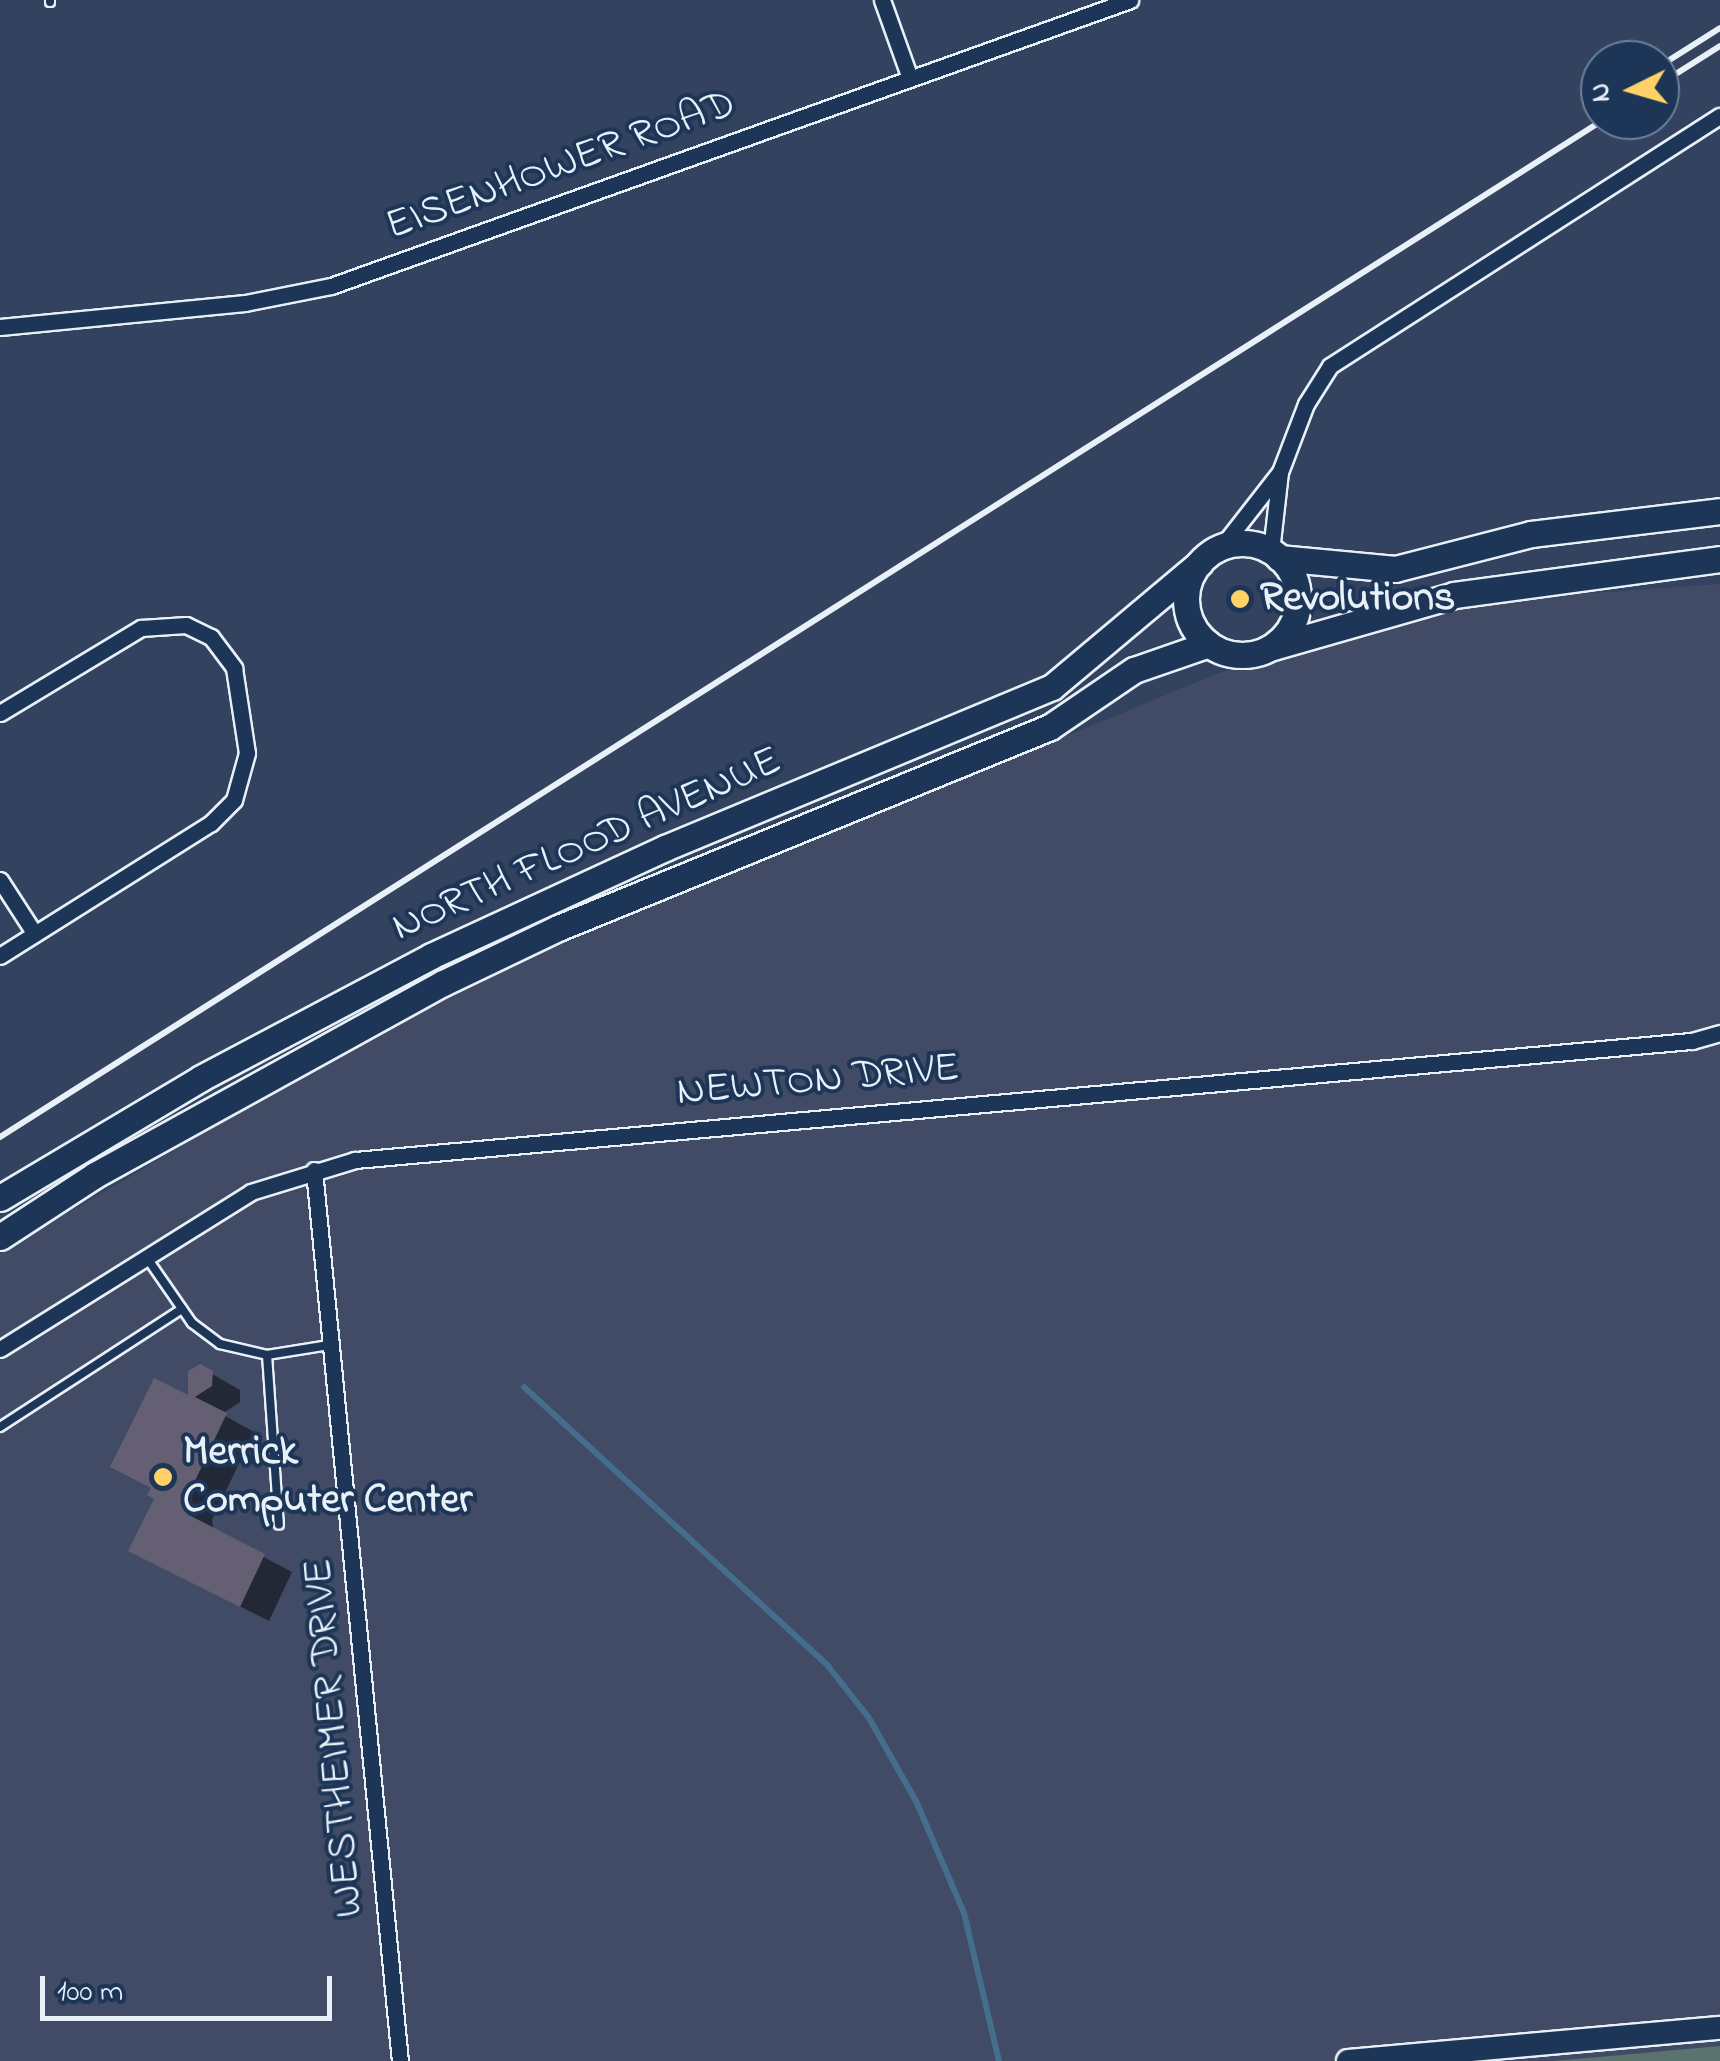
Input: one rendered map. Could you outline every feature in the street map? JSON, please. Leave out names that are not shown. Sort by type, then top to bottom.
[{"type":"main road","points":[[1720,511],[1531,534],[1395,569],[1275,555],[1226,541],[1200,564],[1186,605],[1209,644],[1236,656],[1454,595],[1720,559]]},
{"type":"main road","points":[[1273,647],[1287,634],[1298,596],[1275,555]]},
{"type":"main road","name":"NORTH FLOOD AVENUE","points":[[0,1198],[201,1078],[430,956],[665,848],[1052,688],[1200,564]]},
{"type":"main road","name":"NORTH FLOOD AVENUE","points":[[0,1237],[96,1175],[443,984],[558,928],[1050,727],[1134,670],[1209,644]]},
{"type":"street","points":[[882,0],[910,78]]},
{"type":"street","name":"EISENHOWER ROAD","points":[[0,327],[306,293],[1130,0]]},
{"type":"street","points":[[1226,541],[1280,472],[1306,404],[1330,366],[1720,116]]},
{"type":"street","points":[[1275,555],[1280,472]]},
{"type":"street","points":[[0,713],[116,640],[170,623],[211,638],[234,668],[245,704],[246,770],[224,812],[0,956]]},
{"type":"street","points":[[0,880],[35,934]]},
{"type":"street","name":"NEWTON DRIVE","points":[[0,1349],[251,1192],[314,1170],[464,1146],[1692,1041],[1720,1033]]},
{"type":"street","name":"NEWTON DRIVE","points":[[1692,1041],[1720,1046]]},
{"type":"street","name":"WESTHEIMER DRIVE","points":[[314,1170],[334,1344],[400,2061]]},
{"type":"street","points":[[1348,2061],[1720,2028]]},
{"type":"lane","points":[[146,1256],[182,1309],[220,1344],[267,1354],[334,1344]]},
{"type":"lane","points":[[0,1427],[182,1309]]},
{"type":"lane","points":[[267,1354],[278,1525]]},
{"type":"shaded area","points":[[1720,584],[1720,2061],[0,2061],[0,1253],[355,1044],[545,951],[1219,673],[1429,614],[1533,597]]},
{"type":"green space","points":[[1720,2046],[1720,2061],[1552,2061],[1577,2059]]},
{"type":"building","name":"Merrick Computer Center","points":[[200,1364],[213,1371],[212,1386],[195,1397],[227,1413],[185,1502],[191,1505],[187,1514],[265,1554],[240,1607],[128,1551],[154,1499],[147,1495],[151,1488],[110,1467],[154,1378],[188,1395],[188,1371]]},
{"type":"waterway","points":[[524,1387],[828,1666],[869,1718],[916,1801],[964,1913],[999,2061]]},
{"type":"railway","points":[[1680,53],[1720,28]]},
{"type":"railway","points":[[1680,71],[1720,46]]},
{"type":"railway","points":[[0,1137],[1580,135]]},
{"type":"place","name":"Revolutions","points":[[1240,599]]},
{"type":"place","name":"Merrick Computer Center","points":[[163,1477]]}]
